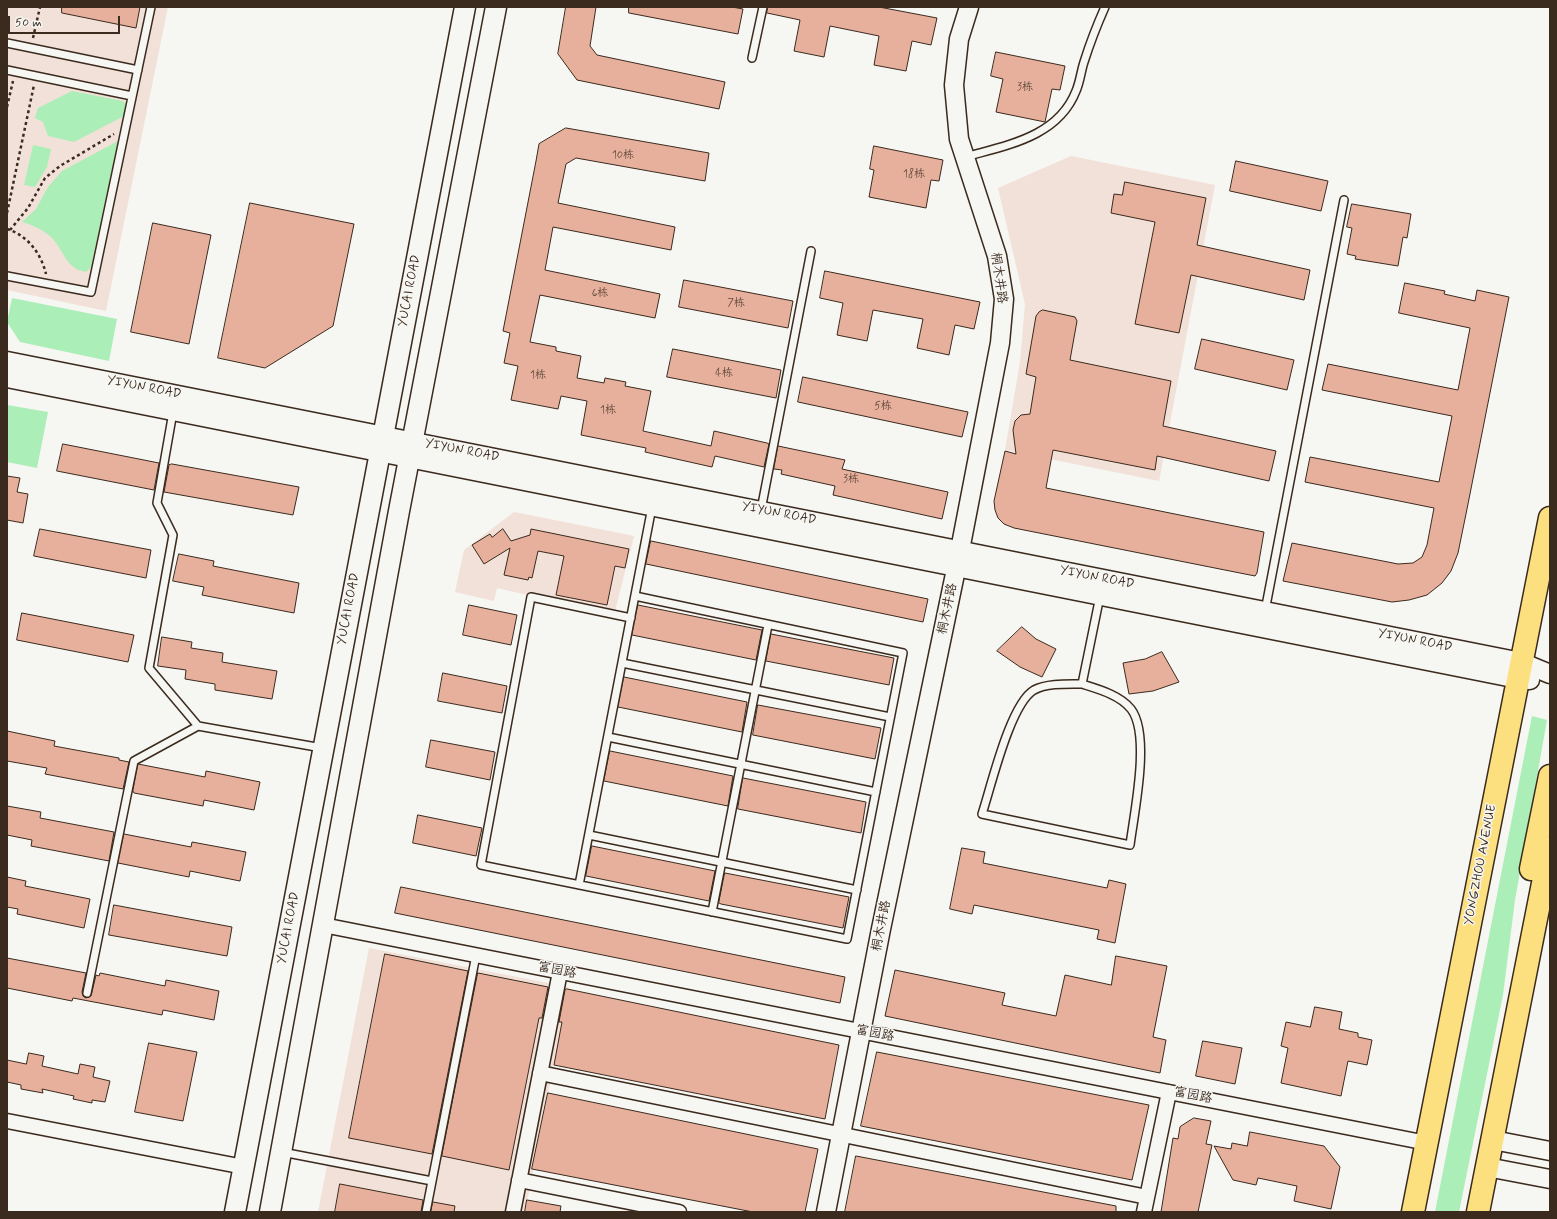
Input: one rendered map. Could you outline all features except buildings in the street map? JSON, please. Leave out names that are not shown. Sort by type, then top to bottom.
[{"type":"main road","name":"YUCAI ROAD","points":[[235,1212],[380,444],[465,7]]},
{"type":"main road","points":[[270,1212],[410,450],[496,7]]},
{"type":"main road","points":[[402,330],[432,336]]},
{"type":"main road","name":"YONGZHOU AVENUE","points":[[1413,1212],[1550,518]]},
{"type":"main road","points":[[359,556],[389,563]]},
{"type":"main road","points":[[1528,955],[1523,908],[1550,776]]},
{"type":"main road","points":[[1478,1212],[1550,848]]},
{"type":"street","name":"桐木井路","points":[[826,1212],[861,1031],[958,559],[1000,343],[1004,299],[997,256],[959,139],[954,85],[959,39],[969,7]]},
{"type":"street","name":"YIYUN ROAD","points":[[7,360],[380,444],[760,511],[958,559],[1100,596],[1520,671],[1550,674]]},
{"type":"street","name":"YIYUN ROAD","points":[[7,378],[173,411],[380,444]]},
{"type":"street","name":"YIYUN ROAD","points":[[410,450],[652,507],[1265,611],[1520,671],[1550,681]]},
{"type":"street","name":"富园路","points":[[323,925],[1427,1143]]},
{"type":"street","points":[[513,1212],[560,972]]},
{"type":"street","points":[[540,1073],[1147,1197]]},
{"type":"street","points":[[1144,1212],[1168,1092]]},
{"type":"street","points":[[7,1121],[244,1167]]},
{"type":"street","points":[[1493,1140],[1550,1151]]},
{"type":"street","points":[[1487,1167],[1550,1179]]},
{"type":"street","points":[[519,1180],[679,1212]]},
{"type":"lane","points":[[7,276],[91,292],[151,7]]},
{"type":"lane","points":[[752,58],[763,7]]},
{"type":"lane","points":[[964,157],[1021,141],[1045,130],[1063,114],[1076,92],[1092,35],[1105,7]]},
{"type":"lane","points":[[7,43],[138,70]]},
{"type":"lane","points":[[7,70],[132,96]]},
{"type":"lane","points":[[1265,611],[1344,200]]},
{"type":"lane","points":[[760,511],[811,250]]},
{"type":"lane","points":[[173,411],[157,503],[174,535],[149,668],[198,726]]},
{"type":"lane","points":[[579,885],[652,507]]},
{"type":"lane","points":[[631,618],[531,598],[481,865],[847,939],[903,653],[635,596]]},
{"type":"lane","points":[[1082,684],[1100,596]]},
{"type":"lane","points":[[712,912],[768,625]]},
{"type":"lane","points":[[622,663],[890,717]]},
{"type":"lane","points":[[1055,684],[1082,684],[1110,693],[1131,709],[1140,729],[1142,748],[1130,845],[982,814],[1011,724],[1020,705],[1033,691],[1055,684]]},
{"type":"lane","points":[[87,993],[134,761],[198,726],[323,748]]},
{"type":"lane","points":[[608,737],[876,792]]},
{"type":"lane","points":[[589,835],[856,890]]},
{"type":"lane","points":[[426,1212],[476,955]]},
{"type":"lane","points":[[281,1152],[432,1181]]},
{"type":"path","points":[[31,48],[40,7]]},
{"type":"path","points":[[7,213],[36,76]]},
{"type":"path","points":[[48,284],[44,267],[36,250],[26,239],[8,229],[28,208],[45,178],[60,166],[126,126]]},
{"type":"shaded area","points":[[7,7],[168,7],[106,311],[7,290]]},
{"type":"shaded area","points":[[1071,156],[1215,185],[1159,481],[1005,450],[1020,362],[1025,304],[998,188]]},
{"type":"shaded area","points":[[514,512],[634,536],[614,615],[497,588],[494,601],[455,592],[464,550]]},
{"type":"shaded area","points":[[369,948],[569,987],[525,1212],[318,1212]]},
{"type":"green space","points":[[72,91],[123,101],[126,105],[124,116],[74,142],[48,136],[43,122],[35,118],[38,108]]},
{"type":"green space","points":[[118,141],[91,267],[86,272],[73,267],[69,263],[55,241],[50,236],[30,224],[22,222],[36,209],[48,187],[62,171]]},
{"type":"green space","points":[[33,145],[51,149],[47,167],[35,187],[24,185]]},
{"type":"green space","points":[[12,298],[117,319],[109,361],[20,342],[7,322]]},
{"type":"green space","points":[[7,405],[48,412],[37,468],[7,462]]},
{"type":"green space","points":[[1532,716],[1547,720],[1515,900],[1503,995],[1459,1212],[1435,1212]]}]
